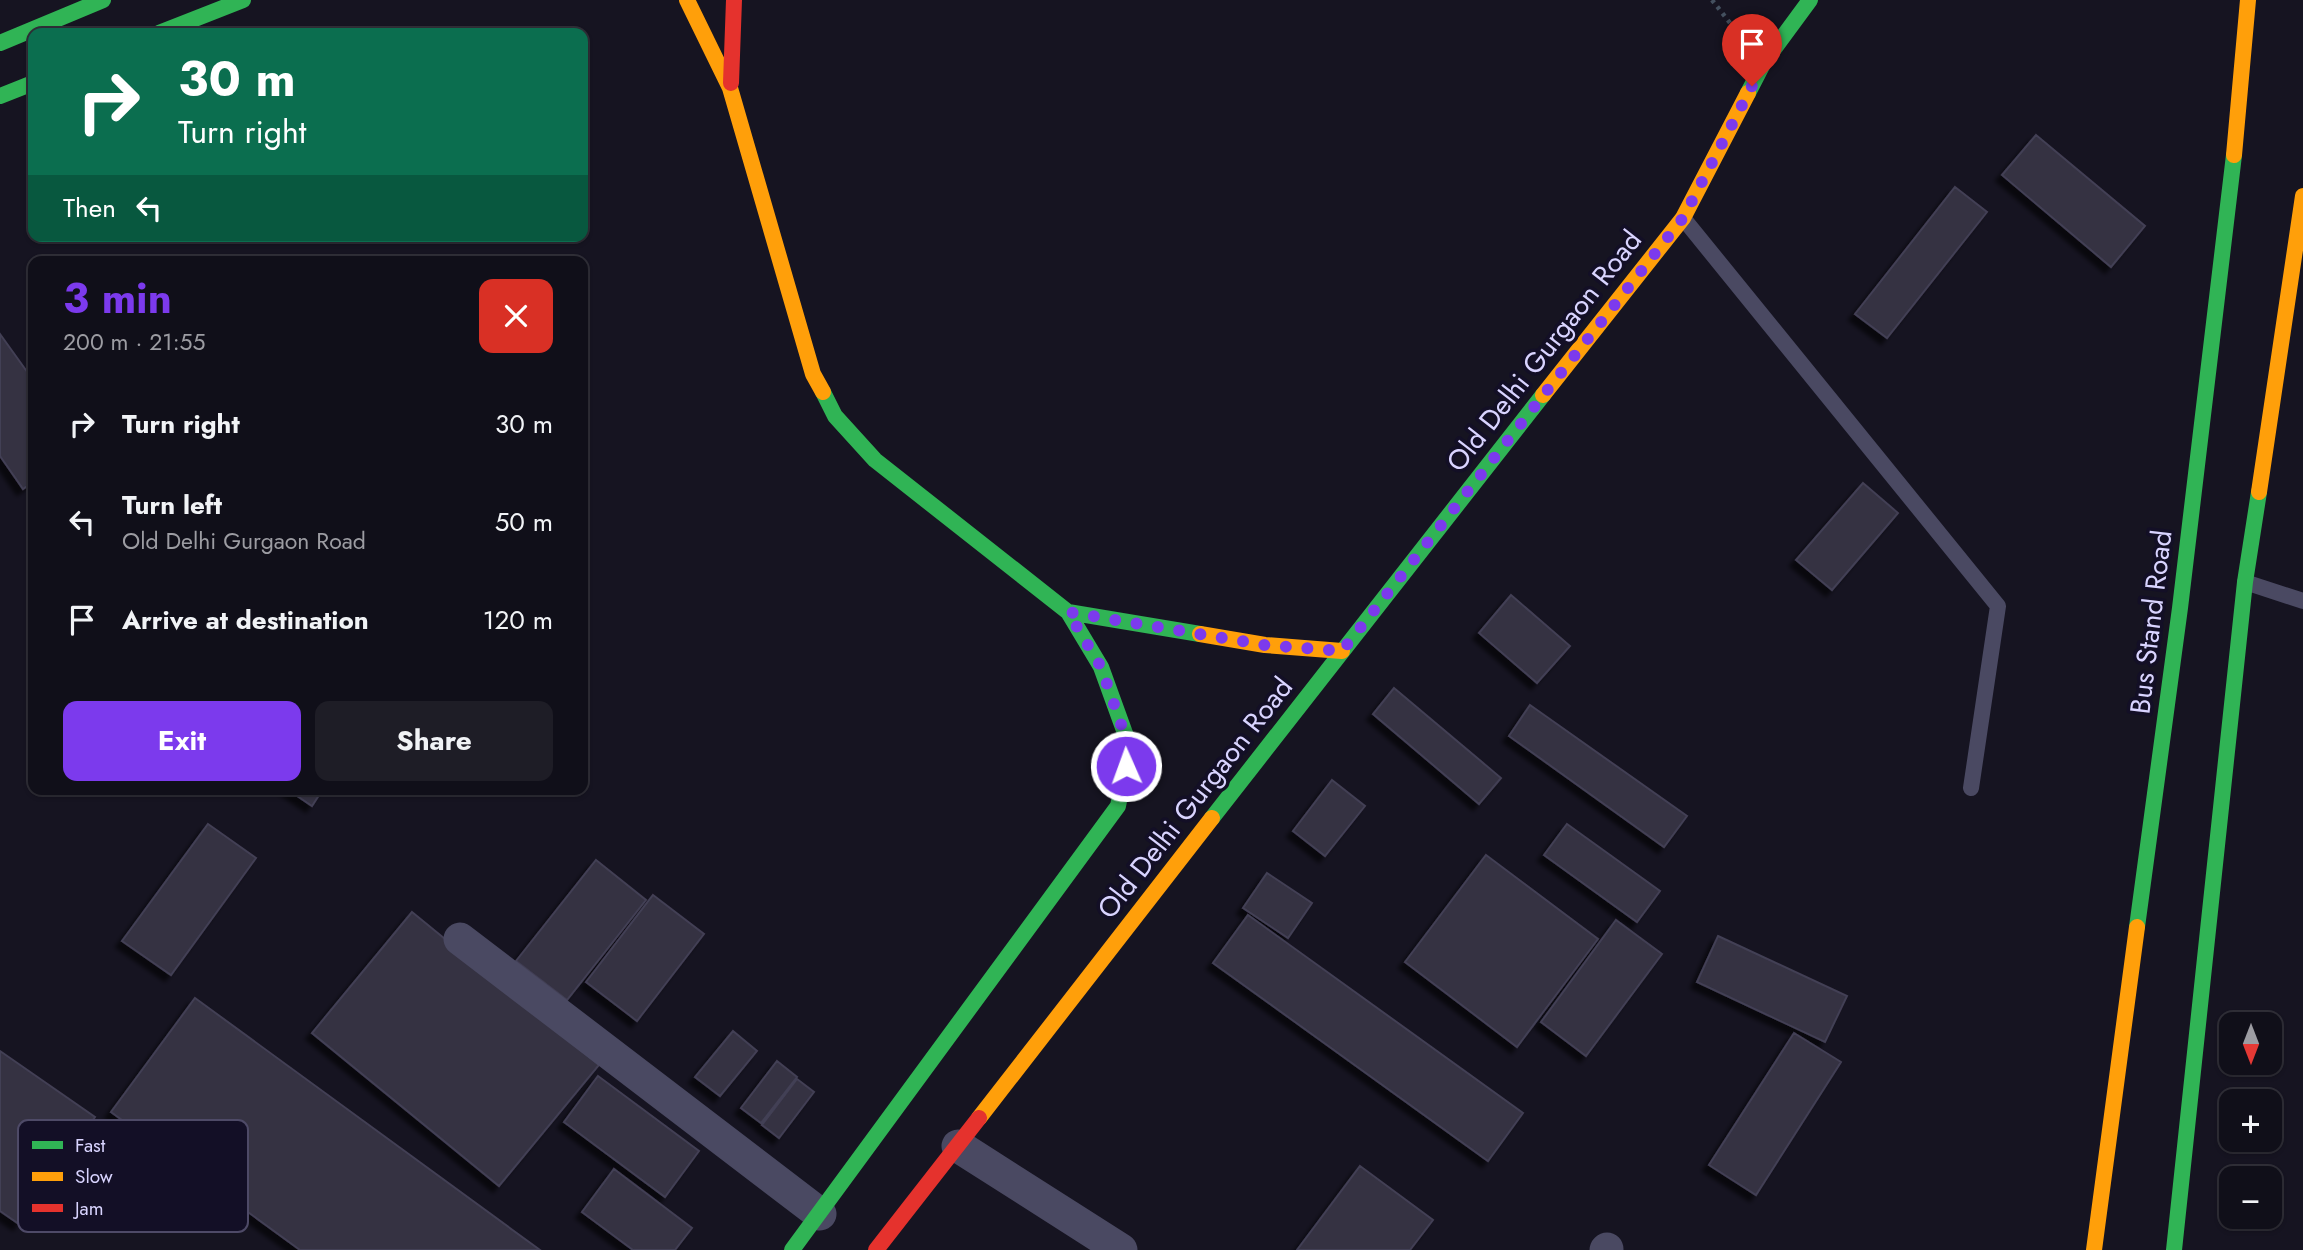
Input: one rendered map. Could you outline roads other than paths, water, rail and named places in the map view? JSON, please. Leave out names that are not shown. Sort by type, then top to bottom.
[{"type":"main road","points":[[36,28],[103,0]]},
{"type":"main road","points":[[172,28],[243,0]]},
{"type":"main road","points":[[687,0],[730,88],[813,374],[835,416],[875,460],[1068,612],[1265,645],[1342,651]]},
{"type":"main road","points":[[730,88],[734,0]]},
{"type":"main road","name":"Old Delhi Gurgaon Road","points":[[876,1250],[1683,218],[1763,64],[1810,0]]},
{"type":"main road","name":"Bus Stand Road","points":[[2094,1250],[2229,212],[2248,0]]},
{"type":"main road","points":[[0,43],[28,31]]},
{"type":"main road","points":[[0,96],[28,85]]},
{"type":"main road","points":[[2174,1250],[2245,582],[2296,308],[2303,196]]},
{"type":"main road","name":"Old Delhi Gurgaon Road","points":[[792,1250],[1118,806],[1129,747],[1101,667],[1068,612]]},
{"type":"street","points":[[460,939],[820,1214]]},
{"type":"street","points":[[958,1146],[1121,1250]]},
{"type":"lane","points":[[1683,218],[1998,606],[1970,788]]},
{"type":"lane","points":[[2245,582],[2303,601]]}]
